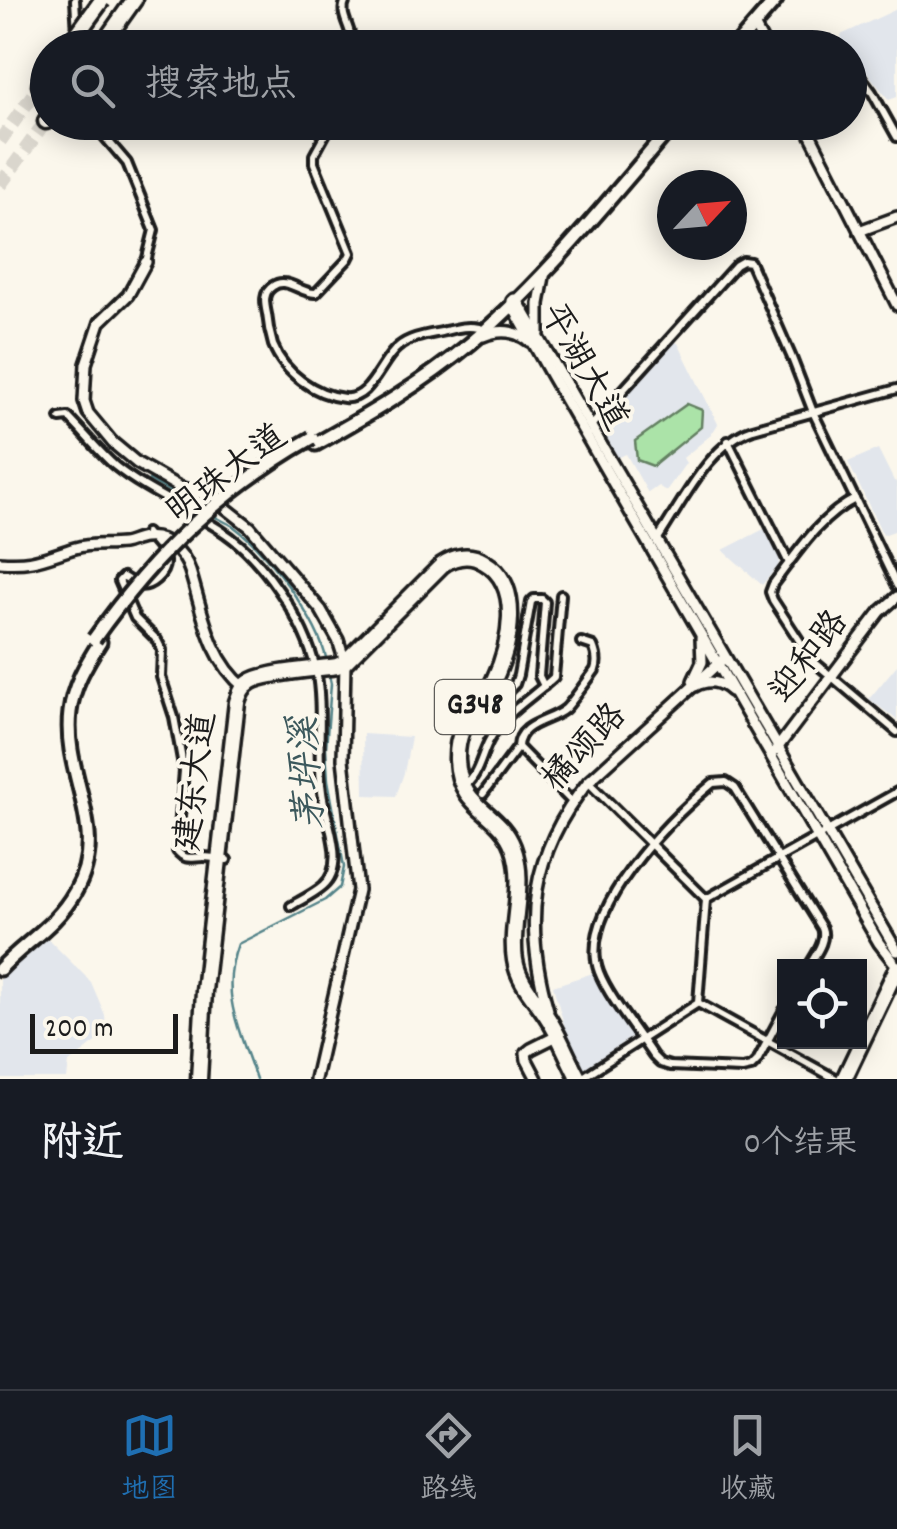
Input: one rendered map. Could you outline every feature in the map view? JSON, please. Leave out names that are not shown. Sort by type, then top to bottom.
[{"type":"highway","points":[[80,30],[102,0]]},
{"type":"highway","points":[[113,30],[134,1]]},
{"type":"highway","name":"G348","points":[[342,667],[357,662],[452,566],[466,563],[490,574],[498,585],[504,618],[483,691],[460,716],[452,737],[451,768],[460,788]]},
{"type":"highway","name":"建东大道","points":[[199,1079],[204,991],[246,689],[342,667]]},
{"type":"highway","points":[[460,788],[502,828],[514,849],[517,970],[534,988],[580,1079]]},
{"type":"highway","points":[[460,788],[470,810],[496,832],[507,851],[511,898],[508,962],[527,1002],[555,1031]]},
{"type":"highway","name":"建东大道","points":[[207,1079],[223,860]]},
{"type":"highway","points":[[844,1079],[896,960]]},
{"type":"highway","points":[[867,1011],[884,973],[896,960]]},
{"type":"highway","points":[[880,1001],[897,985]]},
{"type":"highway","points":[[836,1079],[850,1049]]},
{"type":"main road","points":[[753,30],[780,0]]},
{"type":"main road","name":"明珠大道","points":[[314,441],[398,388],[513,301],[656,140]]},
{"type":"main road","name":"明珠大道","points":[[0,961],[57,908],[79,868],[83,830],[65,748],[63,712],[72,676],[142,577],[191,525],[249,477],[411,388],[468,345],[545,271],[657,140]]},
{"type":"main road","points":[[813,140],[897,305]]},
{"type":"main road","points":[[860,231],[897,217]]},
{"type":"main road","points":[[146,262],[128,295],[100,322],[86,364],[84,402],[88,413],[111,441],[137,462],[179,487],[217,500],[250,528],[322,610],[338,640],[344,772],[358,890],[315,1079]]},
{"type":"main road","points":[[544,357],[538,319],[545,271]]},
{"type":"main road","name":"平湖大道","points":[[513,301],[822,834],[879,943],[896,960]]},
{"type":"main road","points":[[468,345],[488,334],[510,332],[529,340],[544,357]]},
{"type":"main road","points":[[0,562],[51,558],[93,544],[118,545],[148,536],[168,543],[186,558],[215,651],[231,676],[246,689]]},
{"type":"main road","name":"平湖大道","points":[[653,544],[699,631],[721,661],[740,702],[774,752]]},
{"type":"main road","name":"迎和路","points":[[774,752],[880,612],[897,597]]},
{"type":"main road","points":[[684,692],[702,662],[699,631]]},
{"type":"main road","name":"明珠大道","points":[[0,969],[56,918],[82,878],[90,845],[89,828],[70,742],[70,710],[97,640]]},
{"type":"main road","name":"橘颂路","points":[[534,988],[538,880],[548,844],[572,802],[588,782],[721,661]]},
{"type":"main road","points":[[684,692],[714,681],[728,688],[740,702]]},
{"type":"main road","points":[[537,1079],[526,1053],[555,1031]]},
{"type":"street","points":[[75,0],[77,30]]},
{"type":"street","points":[[346,0],[342,8],[351,30]]},
{"type":"street","points":[[867,85],[897,137]]},
{"type":"street","points":[[107,140],[127,164],[154,230],[146,262]]},
{"type":"street","points":[[322,140],[314,163],[350,253],[316,293],[309,294],[284,283],[276,284],[266,293],[270,334],[282,360],[312,387],[350,399],[364,392],[389,356],[406,342],[470,326],[479,328]]},
{"type":"street","points":[[587,430],[736,265],[750,262],[812,412],[897,586]]},
{"type":"street","points":[[653,544],[710,461],[728,442],[753,428],[897,390]]},
{"type":"street","points":[[60,418],[71,419],[115,466],[247,550],[294,616],[318,671],[320,783],[334,864],[324,885],[291,906]]},
{"type":"street","points":[[728,442],[789,563]]},
{"type":"street","points":[[855,499],[815,530],[771,588],[771,596],[812,660],[897,732]]},
{"type":"street","points":[[148,536],[163,556],[163,571],[146,585],[134,584],[123,576],[119,583],[135,618],[162,650],[161,677],[174,717],[184,771],[178,853],[190,859],[223,860]]},
{"type":"street","points":[[460,788],[472,781],[496,728],[554,677],[561,595]]},
{"type":"street","points":[[483,691],[501,700],[517,680],[530,602],[534,599],[544,602],[539,676],[544,686]]},
{"type":"street","points":[[483,794],[518,747],[518,740],[531,726],[568,706],[595,670],[594,646],[581,642]]},
{"type":"street","points":[[518,747],[572,802]]},
{"type":"street","points":[[751,1067],[665,1065],[656,1060],[599,972],[596,951],[608,904],[651,845],[710,785],[719,781],[732,785],[824,931],[812,959]]},
{"type":"street","points":[[588,782],[706,899],[698,1003]]},
{"type":"street","points":[[706,899],[897,792]]},
{"type":"street","points":[[580,1079],[698,1003]]},
{"type":"street","points":[[698,1003],[836,1079]]},
{"type":"street","points":[[746,1079],[777,1024]]},
{"type":"shaded area","points":[[897,9],[897,97],[889,100],[867,72],[867,30],[852,30]]},
{"type":"shaded area","points":[[674,342],[678,343],[718,424],[711,435],[683,458],[686,463],[666,491],[658,486],[648,493],[626,454],[615,459],[598,427]]},
{"type":"shaded area","points":[[878,449],[897,482],[897,530],[883,535],[848,462]]},
{"type":"shaded area","points":[[764,529],[780,560],[762,585],[723,550]]},
{"type":"shaded area","points":[[897,665],[897,720],[869,699]]},
{"type":"shaded area","points":[[363,734],[411,737],[396,796],[364,795]]},
{"type":"shaded area","points":[[46,937],[91,982],[106,1027],[100,1039],[69,1063],[67,1079],[0,1079],[0,980]]},
{"type":"shaded area","points":[[596,972],[635,1035],[583,1069],[553,986]]},
{"type":"green space","points":[[687,404],[702,410],[701,427],[653,466],[637,460],[635,441]]},
{"type":"waterway","name":"茅坪溪","points":[[149,480],[205,511]]},
{"type":"waterway","name":"茅坪溪","points":[[212,515],[233,526],[276,569],[314,627],[327,662]]},
{"type":"waterway","name":"茅坪溪","points":[[256,1079],[231,996],[238,944],[325,900],[340,887],[344,867],[328,780],[329,675]]},
{"type":"tunnel","points":[[0,141],[30,99]]},
{"type":"tunnel","points":[[0,185],[32,140]]}]
